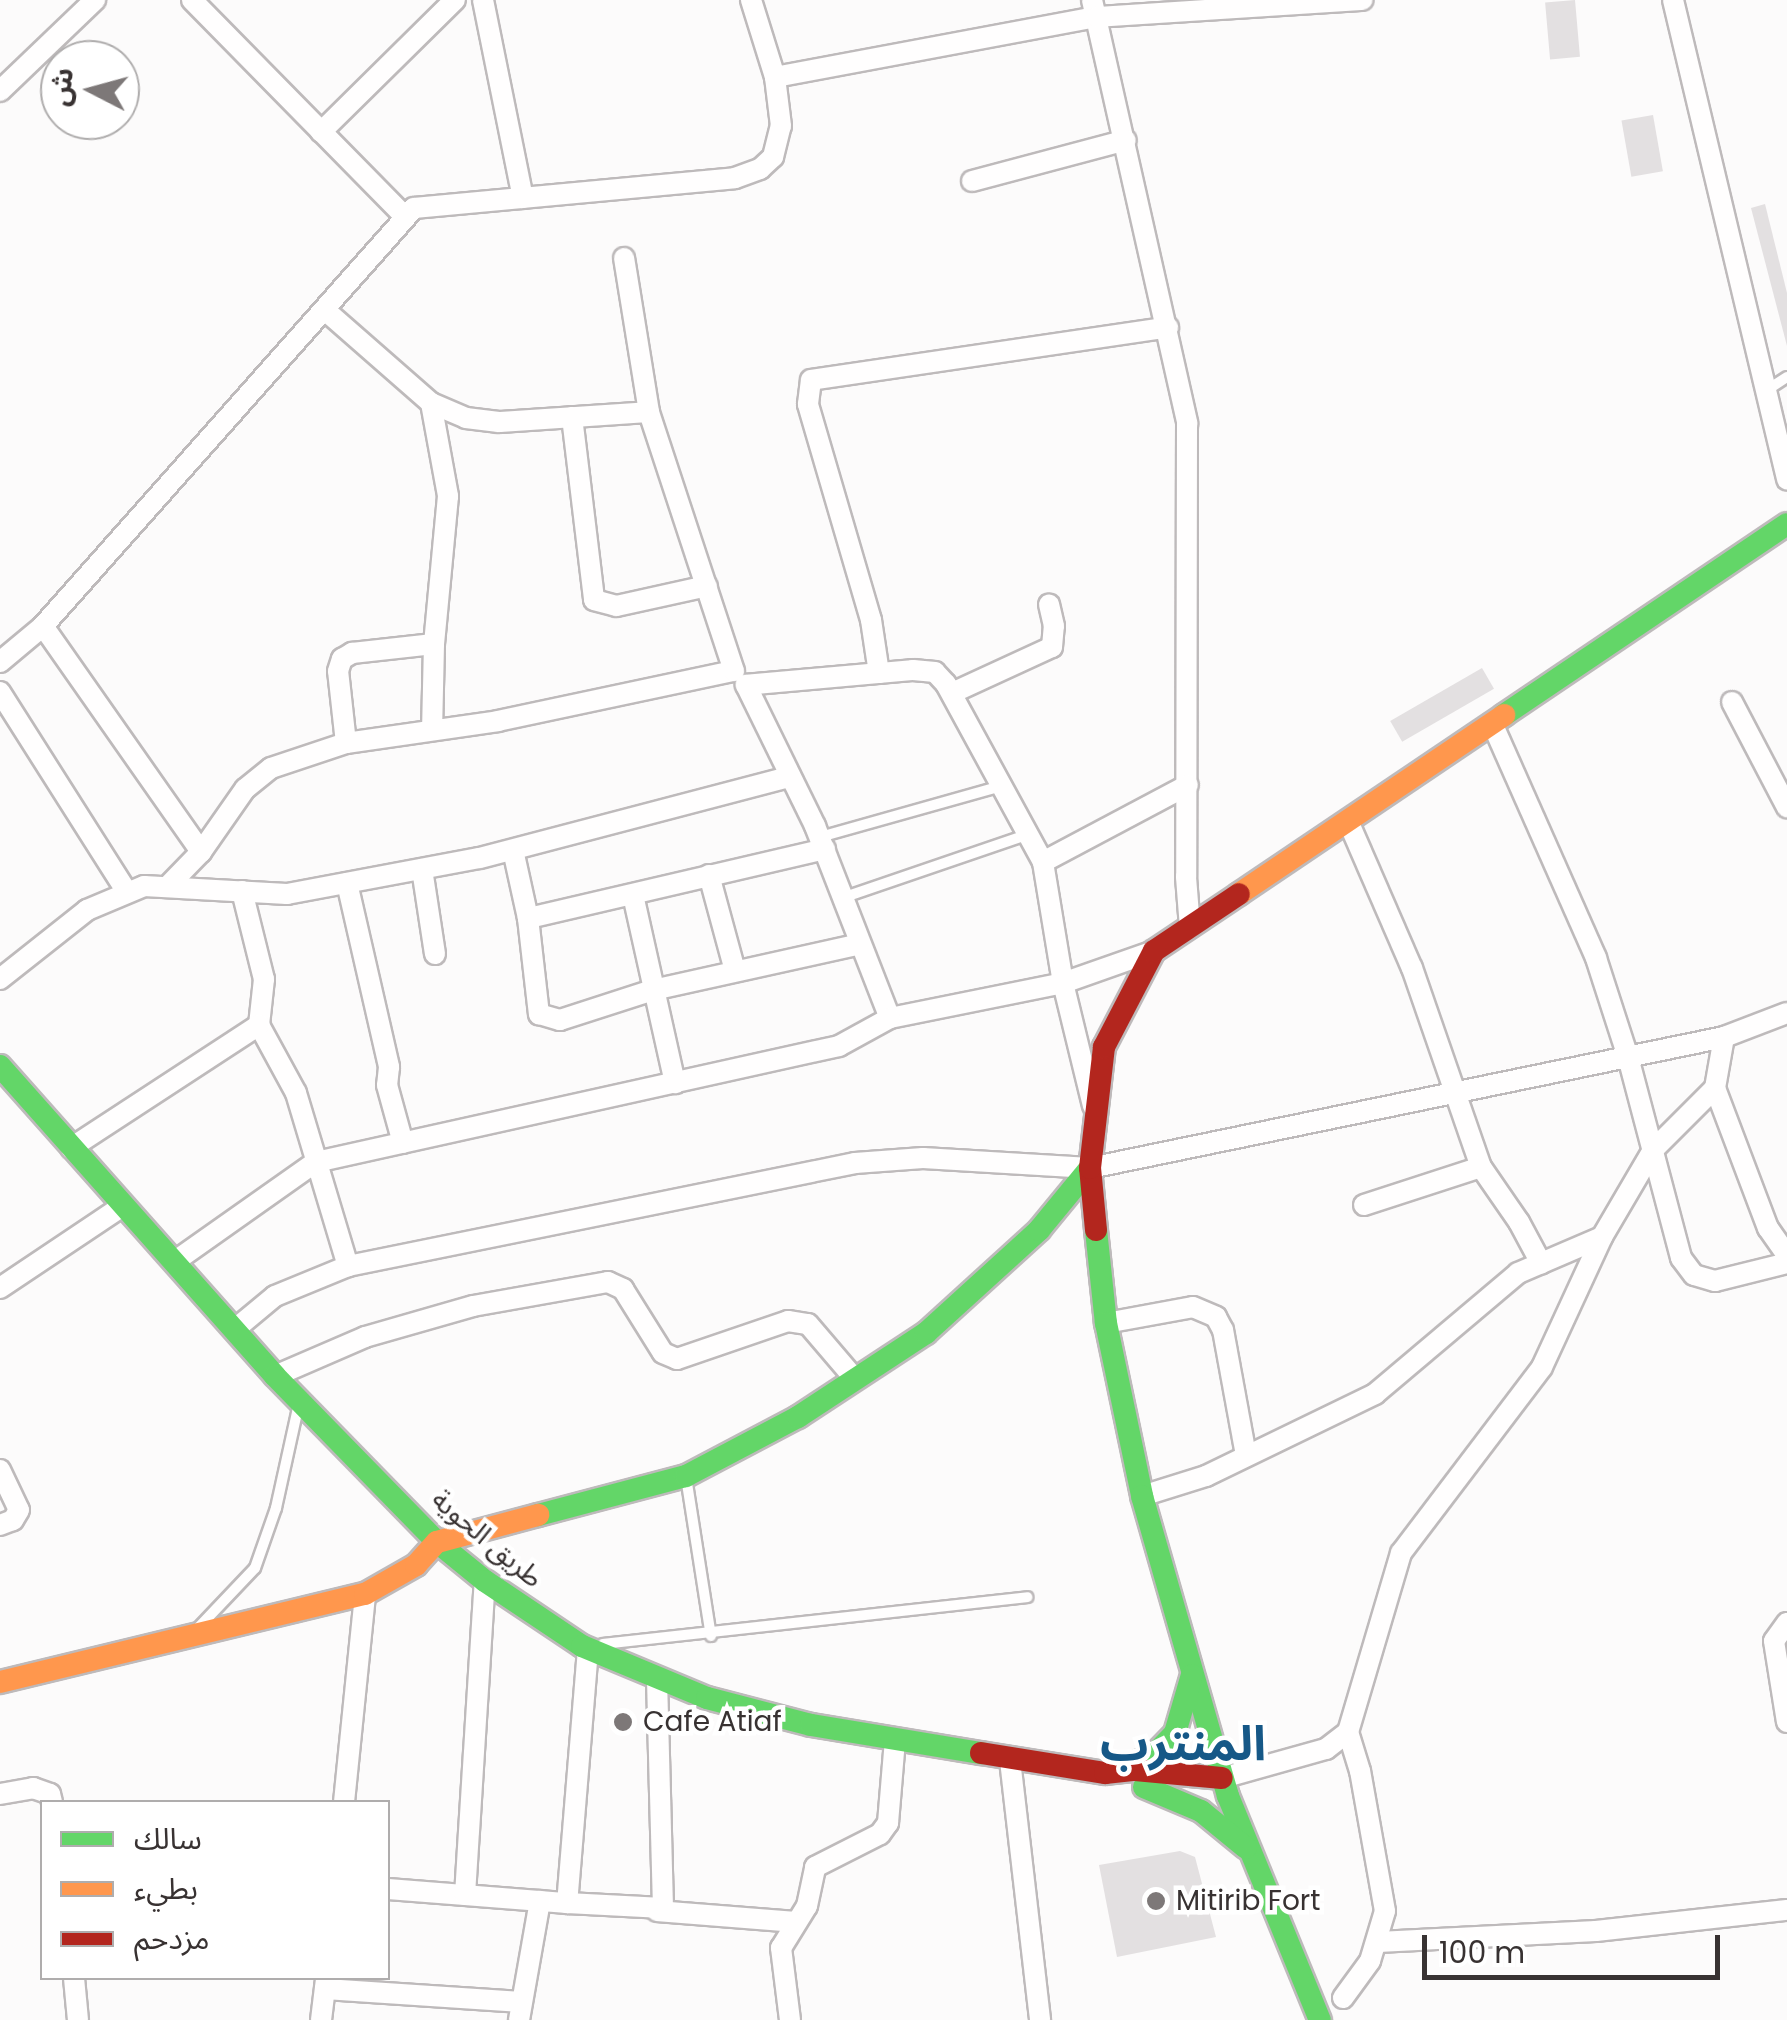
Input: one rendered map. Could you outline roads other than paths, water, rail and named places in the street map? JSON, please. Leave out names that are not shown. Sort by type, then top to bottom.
[{"type":"street","points":[[0,90],[95,0]]},
{"type":"street","points":[[192,0],[404,216]]},
{"type":"street","points":[[321,132],[455,0]]},
{"type":"street","points":[[483,0],[524,198]]},
{"type":"street","points":[[0,662],[43,626],[326,312],[414,208],[735,178],[760,169],[778,146],[781,126],[775,77],[751,0]]},
{"type":"street","points":[[775,77],[1094,8],[1362,0]]},
{"type":"street","points":[[1673,0],[1787,480]]},
{"type":"street","points":[[1094,8],[1187,423],[1190,928]]},
{"type":"street","points":[[972,181],[1126,140]]},
{"type":"street","points":[[624,258],[650,412],[706,586],[741,678],[822,843],[890,1018]]},
{"type":"street","points":[[326,312],[431,403],[466,418],[498,422],[650,412]]},
{"type":"street","points":[[880,673],[872,620],[808,404],[811,380],[1168,327]]},
{"type":"street","points":[[431,403],[448,496],[434,644],[432,730]]},
{"type":"street","points":[[572,417],[594,600],[616,606],[706,586]]},
{"type":"street","points":[[174,1262],[316,1162],[839,1046],[890,1018],[1063,982],[1154,951],[1787,524]]},
{"type":"street","points":[[952,693],[1052,647],[1050,605]]},
{"type":"street","points":[[43,626],[200,852]]},
{"type":"street","points":[[346,742],[338,671],[342,659],[352,653],[434,644]]},
{"type":"street","points":[[168,886],[200,852],[245,790],[270,768],[346,742],[498,721],[741,678],[935,672],[952,693],[1042,862],[1063,982],[1094,1113]]},
{"type":"street","points":[[0,692],[127,892]]},
{"type":"street","points":[[1732,702],[1787,807]]},
{"type":"street","points":[[1492,724],[1596,958],[1628,1056],[1681,1258],[1694,1275],[1715,1281],[1787,1259],[1768,1228],[1715,1088],[1724,1038]]},
{"type":"street","points":[[0,978],[86,910],[144,886],[287,894],[513,850],[789,777]]},
{"type":"street","points":[[1042,862],[1188,785]]},
{"type":"street","points":[[1348,821],[1412,968],[1481,1167],[1520,1222],[1541,1263]]},
{"type":"street","points":[[528,918],[709,876],[822,843]]},
{"type":"street","points":[[513,850],[528,918],[540,1014],[560,1020],[653,990],[860,944]]},
{"type":"street","points":[[422,869],[435,954]]},
{"type":"street","points":[[709,876],[735,972]]},
{"type":"street","points":[[347,882],[390,1067],[386,1084],[403,1143]]},
{"type":"street","points":[[242,891],[264,980],[259,1025],[296,1092],[348,1266]]},
{"type":"street","points":[[634,895],[675,1082]]},
{"type":"street","points":[[1154,951],[1104,1047],[1094,1113],[1090,1168],[1106,1324],[1142,1496],[1225,1787],[1320,2020]]},
{"type":"street","points":[[234,1330],[276,1296],[348,1266],[856,1163],[923,1158],[1090,1168],[1724,1038],[1787,1013]]},
{"type":"street","points":[[71,1148],[259,1025]]},
{"type":"street","name":"طريق الحوية","points":[[0,1066],[276,1376],[438,1542],[485,1582],[585,1647],[657,1680],[758,1713],[1010,1760],[1225,1787]]},
{"type":"street","points":[[1343,1998],[1378,1942],[1384,1911],[1360,1771],[1348,1732],[1401,1554],[1542,1368],[1602,1236],[1654,1150],[1715,1088]]},
{"type":"street","points":[[1364,1205],[1481,1167]]},
{"type":"street","points":[[0,1682],[366,1594],[404,1574],[438,1542],[686,1476],[798,1417],[926,1332],[982,1286],[1039,1230],[1090,1168]]},
{"type":"street","points":[[0,1288],[124,1206]]},
{"type":"street","points":[[1142,1496],[1206,1476],[1375,1394],[1518,1273],[1602,1236]]},
{"type":"street","points":[[276,1376],[365,1337],[473,1306],[608,1282],[623,1289],[663,1352],[677,1359],[788,1321],[808,1324],[855,1379]]},
{"type":"street","points":[[1106,1324],[1193,1307],[1216,1317],[1223,1330],[1246,1455]]},
{"type":"street","points":[[0,1470],[19,1510],[13,1520],[0,1524]]},
{"type":"street","points":[[465,1895],[485,1582]]},
{"type":"street","points":[[344,1800],[366,1594]]},
{"type":"street","points":[[1787,1623],[1774,1641],[1787,1722]]},
{"type":"street","points":[[566,1903],[585,1647]]},
{"type":"street","points":[[1112,1772],[1154,1754],[1175,1733],[1192,1673]]},
{"type":"street","points":[[657,1680],[663,1908],[657,1911]]},
{"type":"street","points":[[1225,1787],[1326,1748],[1348,1732]]},
{"type":"street","points":[[790,2020],[782,1948],[807,1906],[816,1868],[880,1834],[888,1823],[896,1739]]},
{"type":"street","points":[[1010,1760],[1040,2020]]},
{"type":"street","name":"طريق الحوية","points":[[1112,1772],[1144,1787],[1225,1787]]},
{"type":"street","points":[[1144,1787],[1202,1812],[1251,1852]]},
{"type":"street","points":[[0,1794],[33,1788],[50,1794],[52,1800]]},
{"type":"street","points":[[390,1889],[796,1922]]},
{"type":"street","points":[[321,2020],[325,1983],[521,2011],[540,1900]]},
{"type":"street","points":[[1378,1942],[1596,1931],[1787,1910]]},
{"type":"street","points":[[74,1980],[78,2020]]},
{"type":"lane","points":[[1766,390],[1787,377]]},
{"type":"lane","points":[[822,843],[1002,786]]},
{"type":"lane","points":[[841,898],[1026,835]]},
{"type":"lane","points":[[188,1639],[255,1568],[276,1508],[300,1402]]},
{"type":"lane","points":[[686,1476],[711,1636]]},
{"type":"lane","points":[[585,1647],[711,1636],[1028,1597]]},
{"type":"place","name":"Cafe Atiaf","points":[[623,1722]]},
{"type":"place","name":"Mitirib Fort","points":[[1156,1901]]},
{"type":"district","name":"المنترب","points":[[1183,1744]]}]
